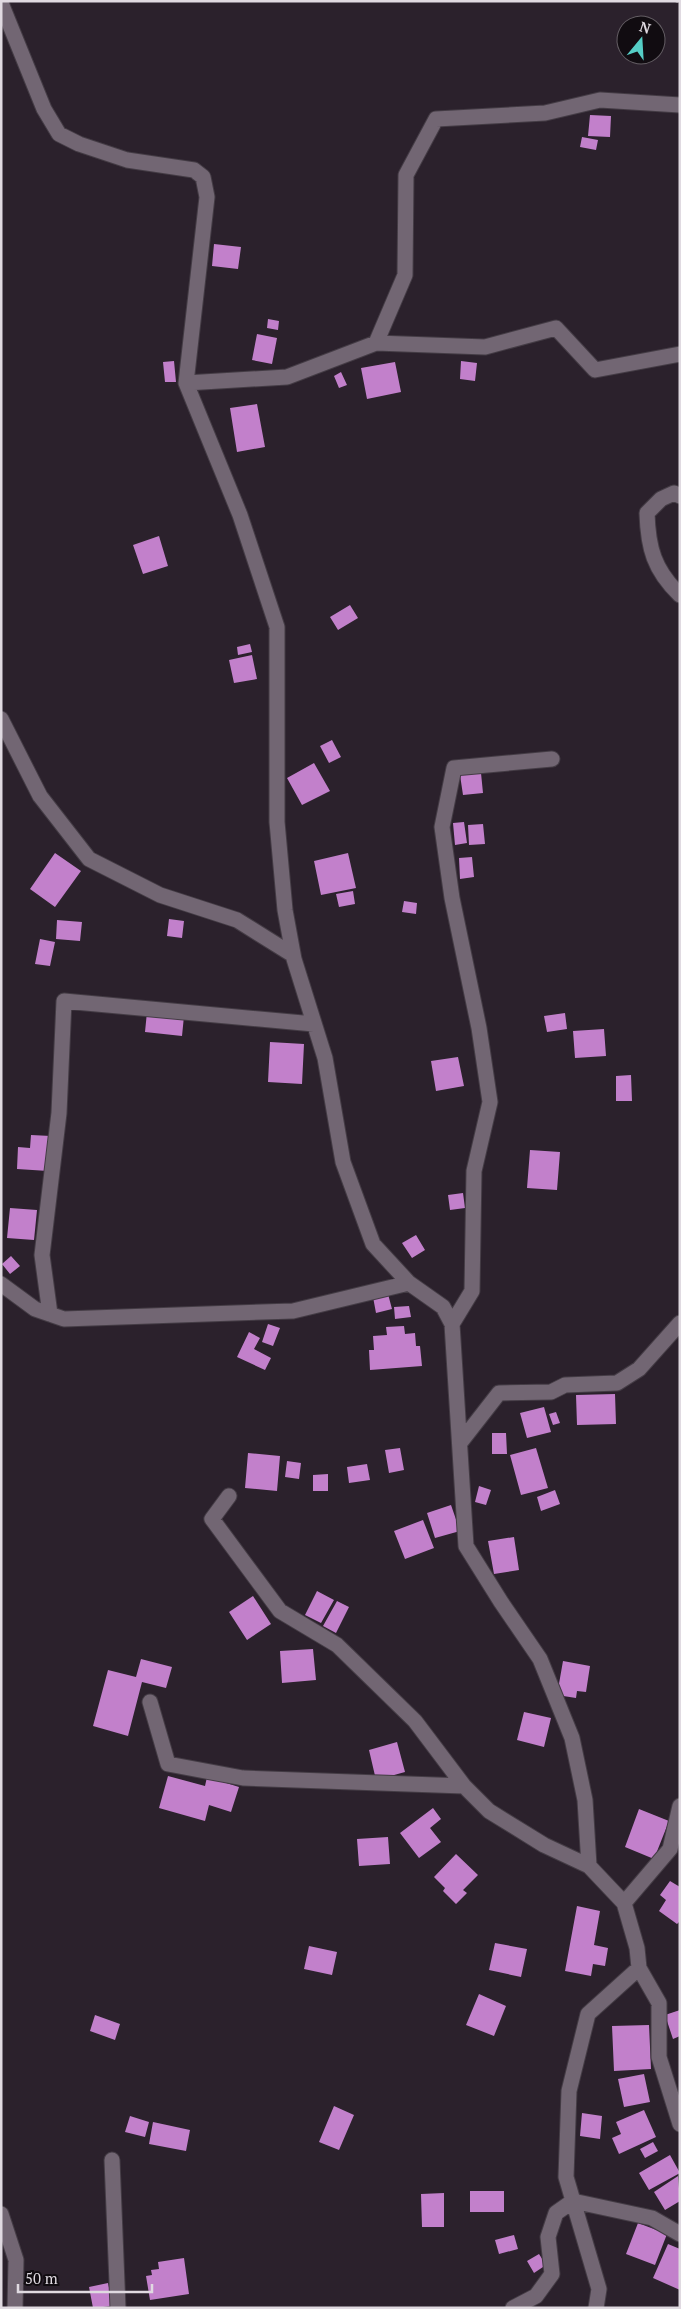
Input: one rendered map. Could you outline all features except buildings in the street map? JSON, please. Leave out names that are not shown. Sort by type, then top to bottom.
[{"type":"street","points":[[1,3],[44,109],[59,134],[80,144],[128,160],[194,170],[203,177],[207,197],[186,383],[240,515],[277,627],[277,822],[285,910],[293,955],[325,1058],[343,1162],[374,1244],[408,1283],[443,1307],[452,1324],[466,1546],[501,1602],[540,1658],[572,1738],[585,1800],[589,1866]]},
{"type":"street","points":[[376,344],[405,275],[406,175],[436,119],[545,113],[600,100],[680,105]]},
{"type":"street","points":[[186,383],[287,377],[376,344],[485,347],[556,328],[595,370],[680,354]]},
{"type":"street","points":[[680,496],[674,493],[661,499],[648,513],[648,539],[664,579],[680,594]]},
{"type":"street","points":[[1,719],[40,796],[88,859],[160,896],[237,920],[293,955]]},
{"type":"street","points":[[452,1324],[472,1290],[474,1171],[490,1102],[479,1028],[452,898],[442,827],[454,768],[552,759]]},
{"type":"street","points":[[50,1314],[42,1255],[59,1113],[64,1000],[314,1024]]},
{"type":"street","points":[[1,1284],[35,1309],[64,1320],[292,1311],[408,1283]]},
{"type":"street","points":[[460,1442],[499,1393],[551,1392],[565,1385],[617,1383],[639,1369],[680,1323]]},
{"type":"street","points":[[229,1496],[212,1519],[280,1611],[337,1645],[415,1721],[464,1786],[489,1811],[544,1845],[589,1866],[624,1904],[637,1948],[639,1968],[659,2003],[659,2057],[680,2124]]},
{"type":"street","points":[[150,1702],[168,1764],[243,1778],[464,1786]]},
{"type":"street","points":[[624,1904],[670,1849],[680,1806]]},
{"type":"street","points":[[596,2308],[599,2289],[566,2177],[569,2091],[588,2014],[639,1968]]},
{"type":"street","points":[[112,2160],[118,2308]]},
{"type":"street","points":[[513,2308],[536,2296],[552,2274],[548,2237],[556,2213],[573,2201],[652,2218],[680,2234]]},
{"type":"street","points":[[1,2214],[16,2260],[15,2308]]},
{"type":"path","points":[[676,1],[680,2]]}]
